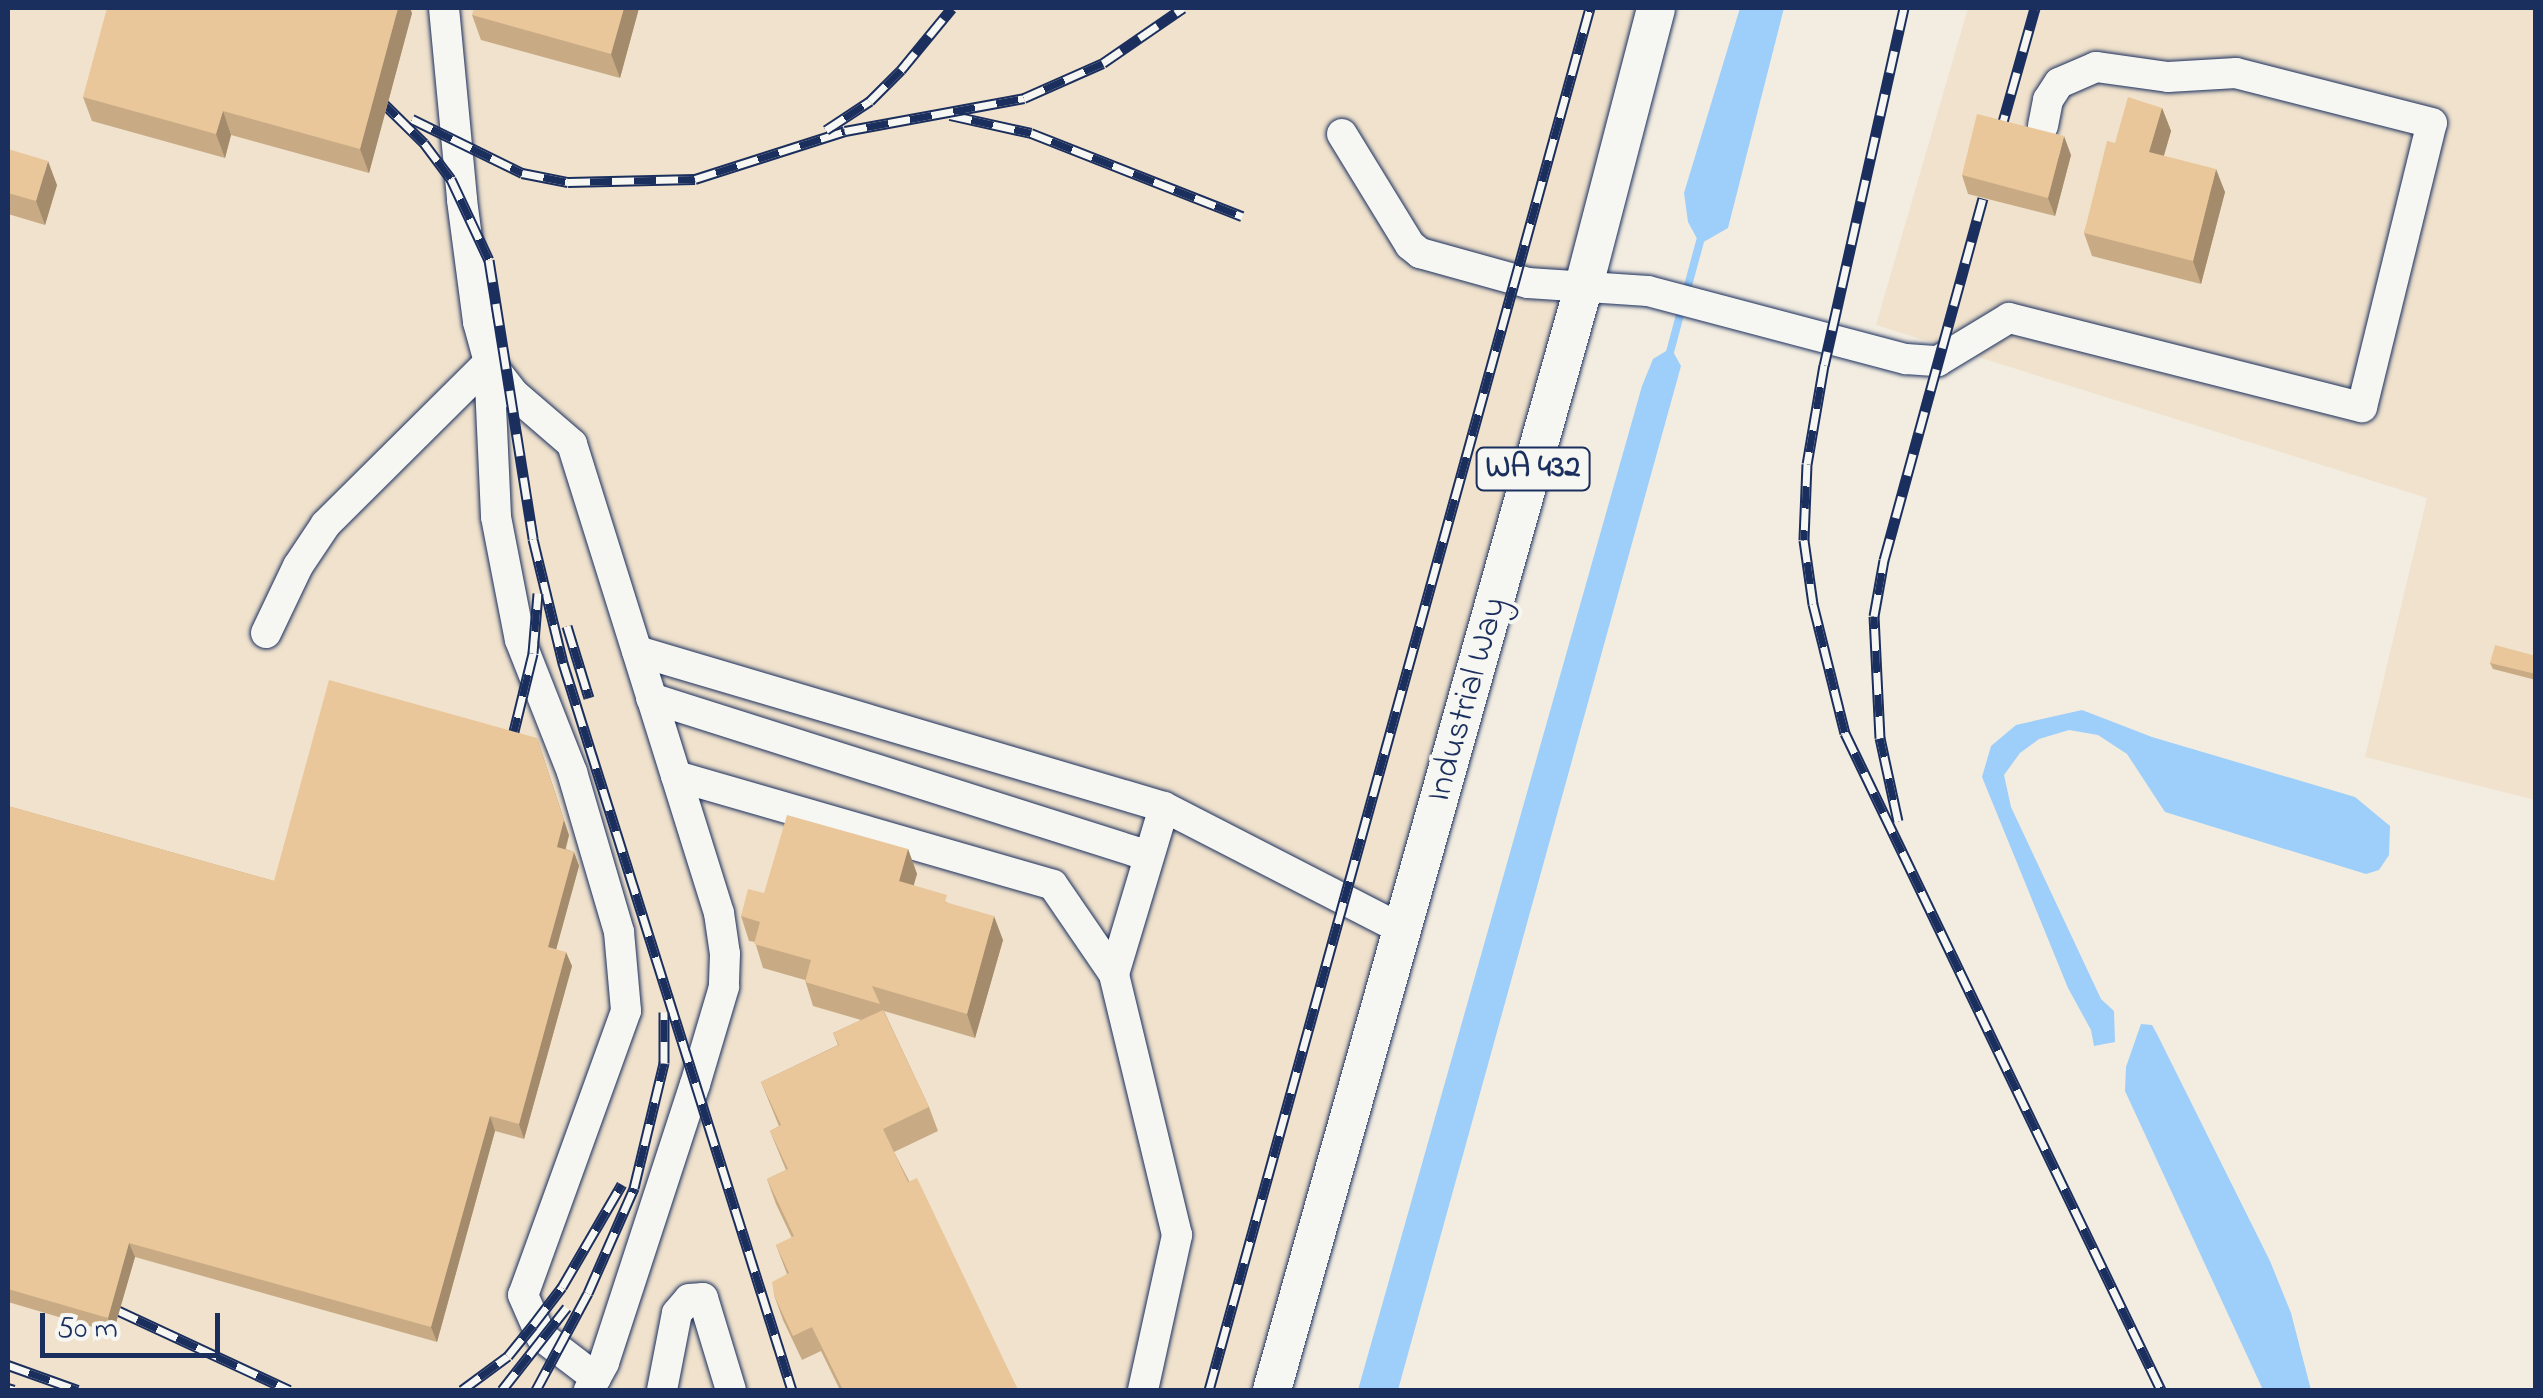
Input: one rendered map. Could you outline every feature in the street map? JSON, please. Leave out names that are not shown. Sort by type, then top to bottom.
[{"type":"main road","name":"Industrial Way","points":[[1272,1390],[1583,289],[1656,8]]},
{"type":"lane","points":[[444,8],[466,234],[478,322],[488,362],[496,517],[520,640],[572,772],[619,932],[626,1012],[523,1295],[541,1336],[592,1384],[724,988],[718,913],[572,444],[513,393],[488,362]]},
{"type":"lane","points":[[1342,134],[1364,164],[1400,236],[1420,254],[1528,282],[1648,291],[1906,359],[1938,361],[2009,318],[2362,407],[2432,123],[2236,73],[2168,77],[2096,67],[2059,83],[2048,100],[2043,126]]},
{"type":"lane","points":[[266,633],[298,566],[326,524],[488,362]]},
{"type":"lane","points":[[637,651],[1164,807],[1403,930]]},
{"type":"lane","points":[[651,698],[1149,856]]},
{"type":"lane","points":[[676,776],[1053,885],[1114,974],[1177,1236],[1144,1390]]},
{"type":"lane","points":[[1114,974],[1164,807]]},
{"type":"lane","points":[[662,1390],[677,1313],[689,1300],[704,1298],[730,1390]]},
{"type":"shaded area","points":[[8,8],[1649,8],[1271,1390],[8,1390]]},
{"type":"shaded area","points":[[1968,8],[2535,8],[2535,800],[2365,757],[2427,498],[1876,325]]},
{"type":"water","points":[[1740,8],[1784,8],[1728,228],[1700,244],[1688,222],[1684,193]]},
{"type":"water","points":[[1671,348],[1681,366],[1398,1390],[1358,1390],[1642,386],[1653,359]]},
{"type":"water","points":[[2082,710],[2152,737],[2355,797],[2390,826],[2389,855],[2379,870],[2366,874],[2165,812],[2127,754],[2098,735],[2069,730],[2039,739],[2020,753],[2004,775],[2011,807],[2101,999],[2114,1011],[2115,1042],[2094,1046],[2091,1030],[2068,988],[1982,777],[1991,746],[2016,725]]},
{"type":"water","points":[[2141,1024],[2152,1025],[2157,1034],[2270,1261],[2291,1313],[2311,1390],[2263,1390],[2125,1091],[2126,1067]]},
{"type":"building","points":[[107,8],[398,8],[360,149],[223,111],[216,134],[83,97]]},
{"type":"building","points":[[474,8],[624,8],[611,54],[472,15]]},
{"type":"building","points":[[2128,97],[2162,108],[2149,152],[2216,169],[2193,261],[2084,233],[2107,141],[2115,143]]},
{"type":"building","points":[[1977,114],[2064,136],[2048,198],[1962,175]]},
{"type":"building","points":[[8,149],[48,161],[36,201],[8,193]]},
{"type":"building","points":[[2495,645],[2536,656],[2536,674],[2490,663]]},
{"type":"building","points":[[329,680],[537,738],[564,820],[557,847],[574,852],[548,947],[566,952],[519,1124],[490,1116],[431,1327],[129,1243],[108,1318],[8,1289],[8,806],[274,881]]},
{"type":"building","points":[[787,815],[908,849],[899,881],[947,895],[945,902],[994,916],[967,1014],[872,986],[880,1004],[805,982],[811,960],[754,944],[760,922],[741,916],[748,889],[764,893]]},
{"type":"building","points":[[883,1010],[929,1107],[883,1129],[908,1182],[917,1178],[1018,1390],[843,1390],[812,1327],[793,1336],[774,1295],[772,1282],[789,1273],[776,1245],[794,1236],[767,1179],[788,1169],[770,1131],[781,1125],[761,1082],[839,1045],[833,1033]]},
{"type":"waterway","points":[[1686,293],[1702,234]]},
{"type":"waterway","points":[[1669,356],[1682,307]]},
{"type":"railway","points":[[826,130],[870,101],[952,8]]},
{"type":"railway","points":[[412,119],[522,173],[568,182],[695,179],[845,131],[1024,98],[1103,63],[1183,8]]},
{"type":"railway","points":[[1209,1390],[1590,8]]},
{"type":"railway","points":[[1904,8],[1824,365],[1807,464],[1804,540],[1813,604],[1845,733],[2161,1390]]},
{"type":"railway","points":[[1999,136],[2035,8]]},
{"type":"railway","points":[[365,85],[424,143],[451,179],[489,260],[533,539],[563,663],[792,1390]]},
{"type":"railway","points":[[950,115],[1031,133],[1242,216]]},
{"type":"railway","points":[[1898,821],[1880,738],[1874,616],[1884,560],[1983,198]]},
{"type":"railway","points":[[507,760],[533,653],[538,593]]},
{"type":"railway","points":[[567,626],[589,698]]},
{"type":"railway","points":[[536,1390],[588,1293],[634,1188],[664,1063],[664,1012]]},
{"type":"railway","points":[[462,1390],[508,1356],[533,1325],[562,1287],[622,1184]]},
{"type":"railway","points":[[502,1390],[567,1307]]},
{"type":"railway","points":[[117,1310],[289,1390]]},
{"type":"railway","points":[[8,1365],[78,1390]]},
{"type":"railway","points":[[8,1388],[14,1390]]}]
